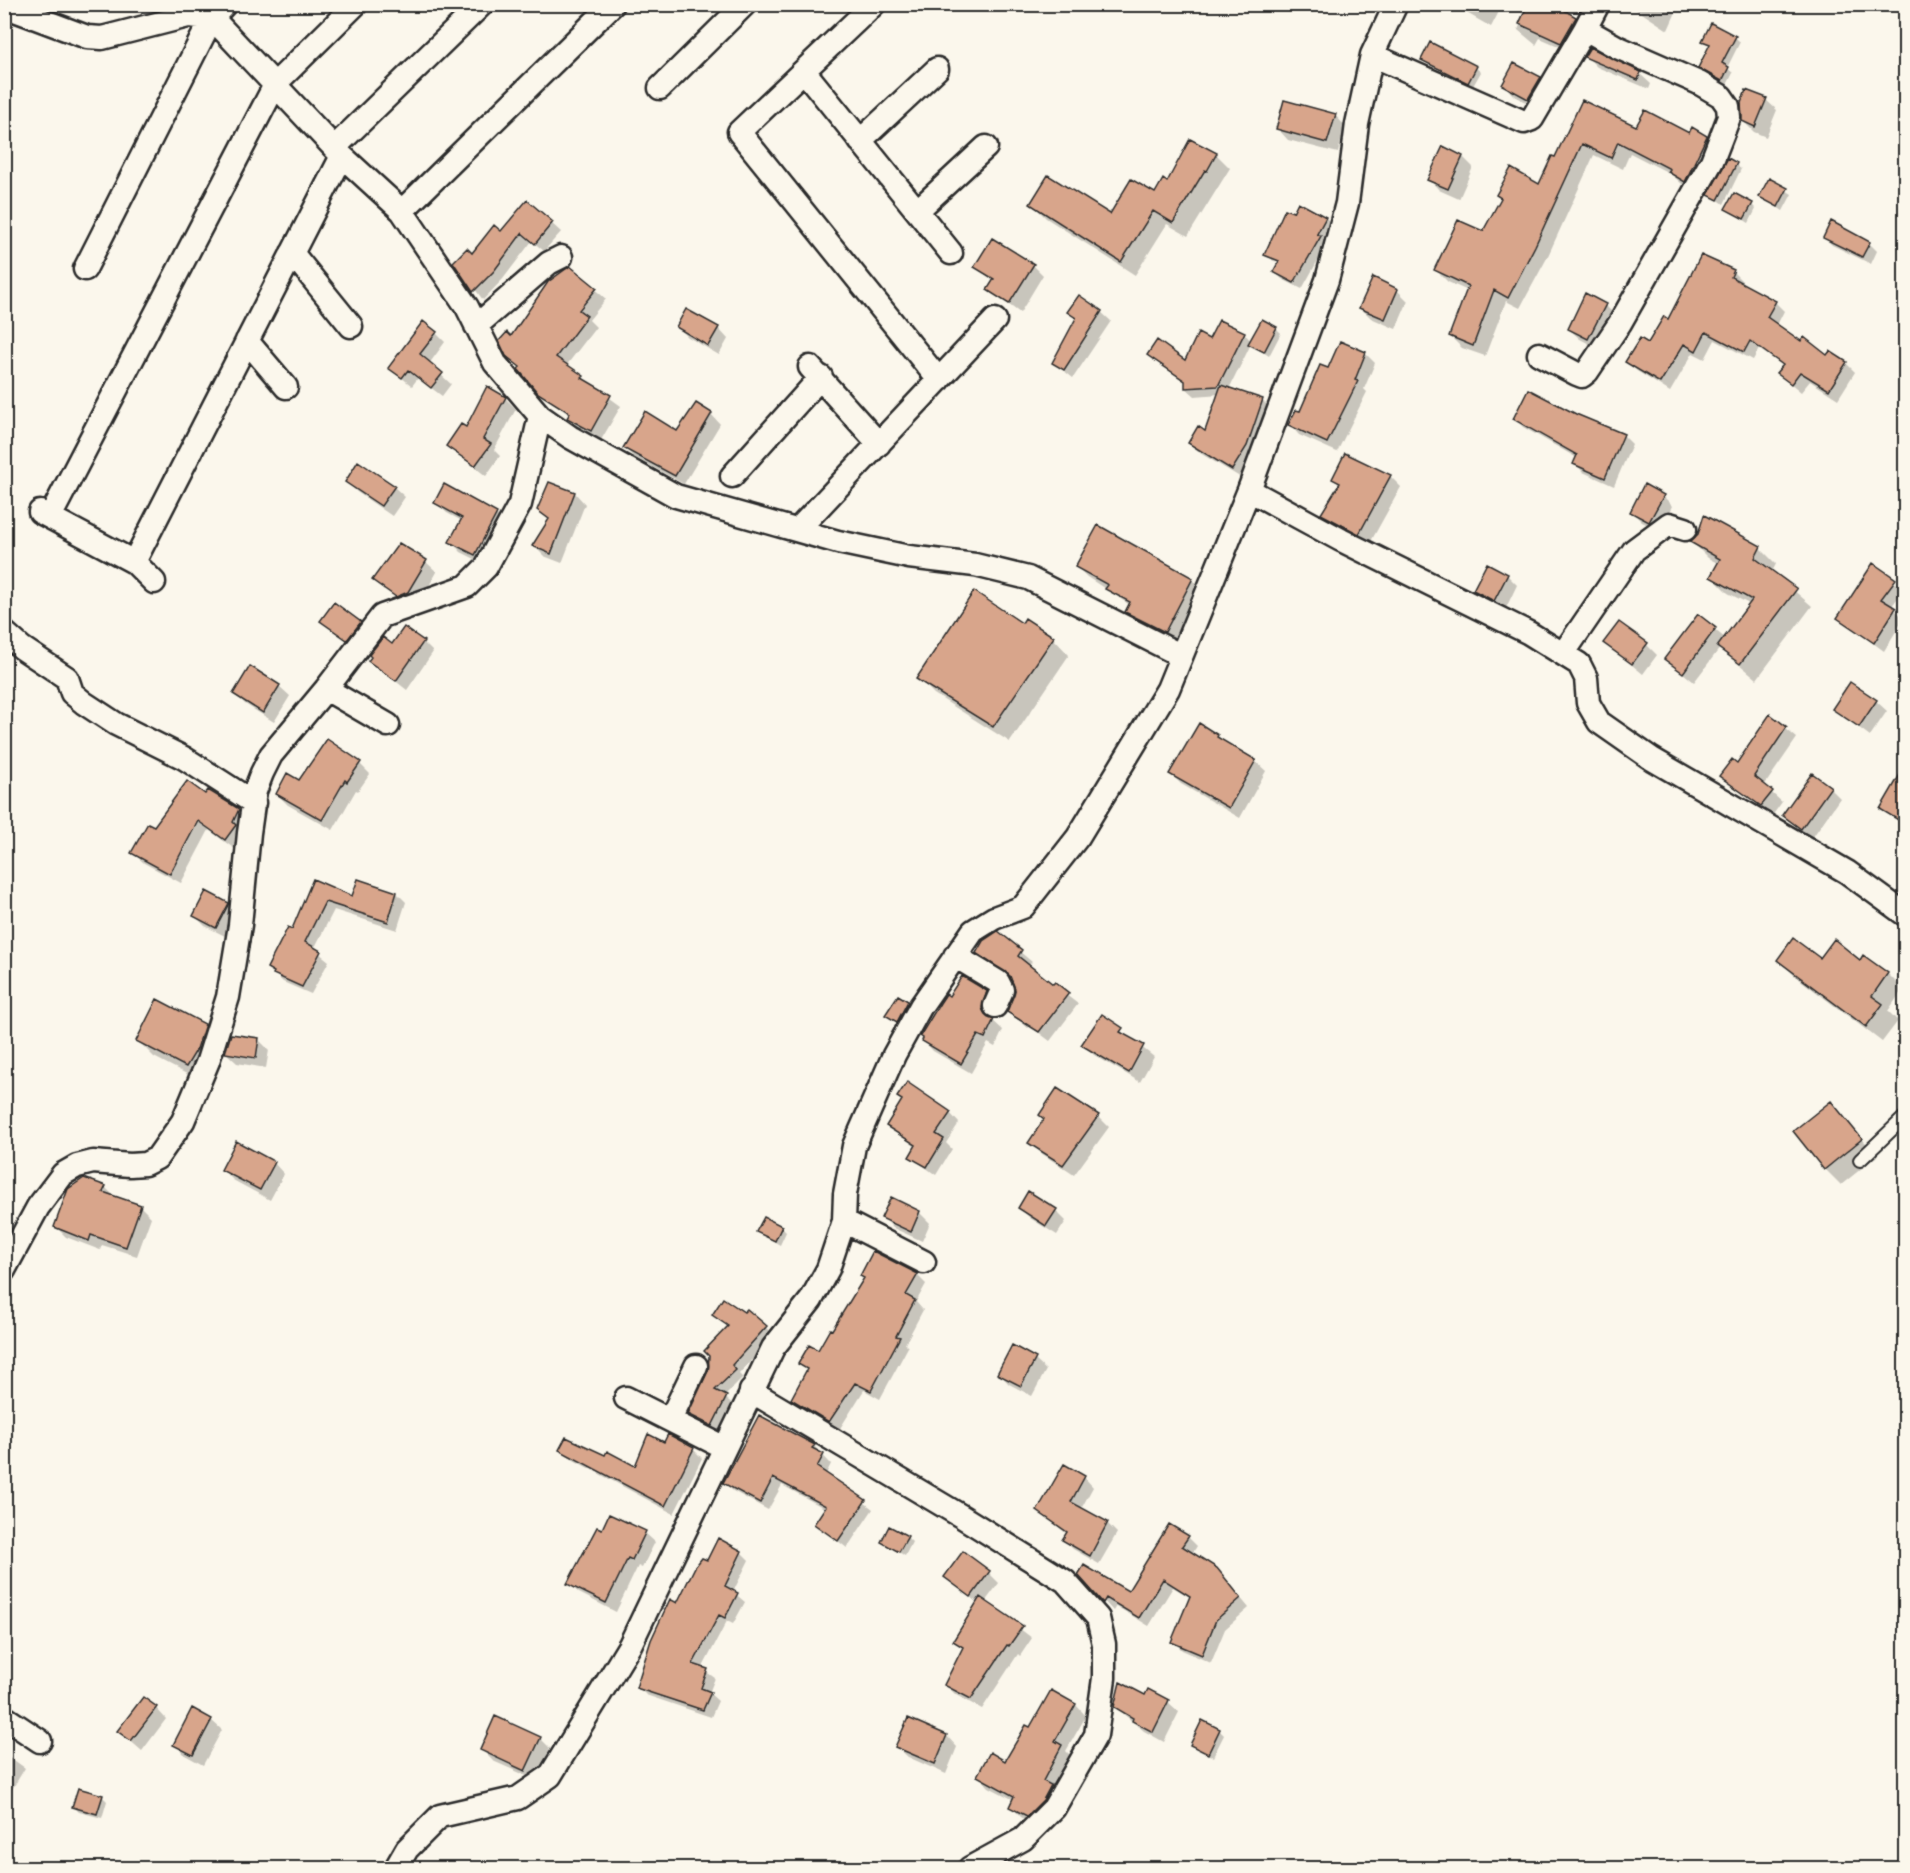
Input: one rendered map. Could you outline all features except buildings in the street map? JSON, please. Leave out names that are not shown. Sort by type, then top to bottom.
[{"type":"street","points":[[154,582],[134,562],[45,514],[276,83],[356,4]]},
{"type":"street","points":[[134,562],[292,253],[338,152],[482,4]]},
{"type":"street","points":[[402,211],[613,4]]},
{"type":"street","points":[[660,88],[745,4]]},
{"type":"street","points":[[874,4],[738,132],[939,380]]},
{"type":"street","points":[[396,1869],[408,1849],[440,1816],[518,1798],[549,1776],[630,1645],[772,1348],[811,1300],[828,1269],[844,1221],[845,1194],[854,1146],[910,1025],[973,931],[994,918],[1023,907],[1078,837],[1168,689],[1249,490],[1327,280],[1347,203],[1357,124],[1372,55],[1396,4]]},
{"type":"street","points":[[1372,55],[1524,122],[1532,119],[1598,4]]},
{"type":"street","points":[[4,6],[71,32],[94,38],[219,11]]},
{"type":"street","points":[[219,11],[276,83],[338,152],[402,211],[467,307],[495,363],[540,417],[676,496],[838,542],[909,557],[975,565],[1028,578],[1180,655]]},
{"type":"street","points":[[85,269],[219,11]]},
{"type":"street","points":[[1539,354],[1582,376],[1587,372],[1620,323],[1707,171],[1726,132],[1729,117],[1728,106],[1714,92],[1584,29]]},
{"type":"street","points":[[860,141],[936,69]]},
{"type":"street","points":[[804,71],[951,252]]},
{"type":"street","points":[[917,211],[986,147]]},
{"type":"street","points":[[292,253],[351,326]]},
{"type":"street","points":[[476,326],[540,270],[561,257]]},
{"type":"street","points":[[803,524],[995,320]]},
{"type":"street","points":[[247,341],[286,387]]},
{"type":"street","points":[[732,476],[815,372],[879,444]]},
{"type":"street","points":[[4,1270],[38,1208],[63,1174],[77,1166],[93,1162],[145,1164],[157,1158],[183,1121],[208,1060],[228,997],[240,925],[254,803],[262,773],[271,755],[382,616],[467,586],[486,567],[520,504],[540,417]]},
{"type":"street","points":[[1249,490],[1341,540],[1529,633],[1579,664],[1586,678],[1588,703],[1599,722],[1652,759],[1847,872],[1905,915]]},
{"type":"street","points":[[1563,654],[1634,550],[1668,524],[1685,529]]},
{"type":"street","points":[[4,632],[22,648],[67,678],[72,693],[84,704],[116,724],[184,758],[254,803]]},
{"type":"street","points":[[326,689],[388,725]]},
{"type":"street","points":[[955,956],[998,982],[1002,990],[995,1006]]},
{"type":"street","points":[[844,1221],[924,1262]]},
{"type":"street","points":[[670,1420],[696,1366]]},
{"type":"street","points":[[751,1391],[1065,1581],[1098,1618],[1104,1644],[1104,1678],[1096,1735],[1054,1808],[1023,1839],[970,1869]]},
{"type":"street","points":[[626,1398],[723,1447]]},
{"type":"street","points":[[4,1717],[40,1741]]},
{"type":"lane","points":[[1860,1160],[1905,1116]]}]
